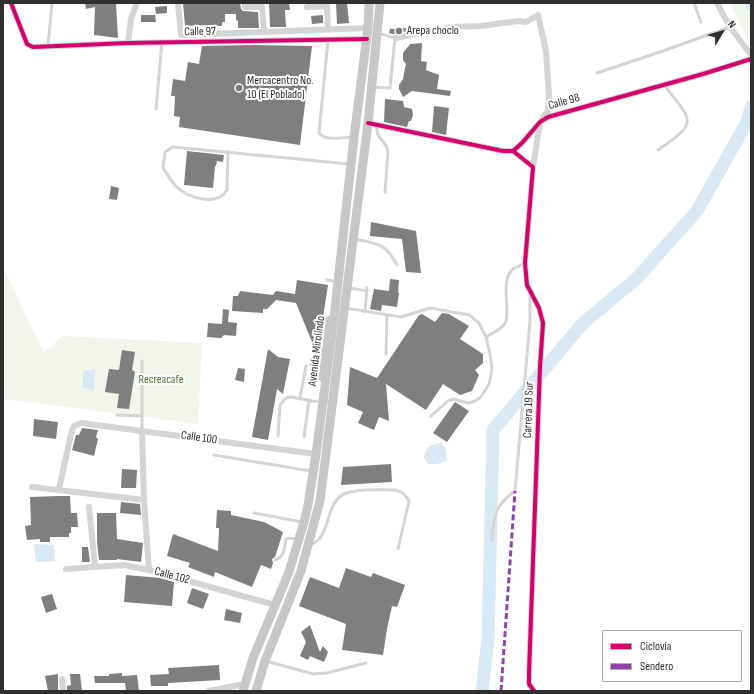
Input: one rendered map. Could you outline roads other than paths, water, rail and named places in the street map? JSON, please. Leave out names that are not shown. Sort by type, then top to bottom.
[{"type":"main road","name":"Avenida Mirolindo","points":[[244,688],[253,658],[289,572],[304,522],[316,454],[325,384],[321,367],[326,327],[329,320],[334,318],[370,3]]},
{"type":"main road","name":"Avenida Mirolindo","points":[[256,691],[265,661],[301,571],[320,501],[347,288],[372,124],[372,87],[380,3]]},
{"type":"main road","points":[[325,384],[335,386],[336,410],[332,441],[326,451]]},
{"type":"street","name":"Calle 97","points":[[11,3],[27,44],[33,47],[128,42],[366,39]]},
{"type":"street","points":[[128,42],[131,19],[137,3]]},
{"type":"street","points":[[178,3],[181,35],[368,28]]},
{"type":"street","points":[[245,3],[245,7],[262,7],[264,32]]},
{"type":"street","points":[[716,3],[730,27],[751,56]]},
{"type":"street","points":[[307,7],[327,6],[328,29]]},
{"type":"street","points":[[395,38],[452,27],[481,26],[518,21],[526,22],[538,15],[546,51],[549,95],[548,111],[540,121]]},
{"type":"street","name":"Calle 98","points":[[513,151],[522,143],[540,121],[548,117],[751,59]]},
{"type":"street","name":"Carrera 19 Sur","points":[[534,691],[529,684],[539,388],[543,323],[539,308],[526,285],[525,263],[533,167],[540,121]]},
{"type":"street","points":[[372,124],[513,151],[533,167]]},
{"type":"street","name":"Calle 100","points":[[59,489],[72,430],[74,426],[81,423],[316,454]]},
{"type":"street","points":[[142,430],[144,500],[149,570]]},
{"type":"street","points":[[32,487],[144,500]]},
{"type":"street","points":[[89,507],[95,567]]},
{"type":"street","name":"Calle 102","points":[[66,569],[124,565],[149,570],[275,605]]},
{"type":"street","points":[[62,679],[63,691]]},
{"type":"street","points":[[208,691],[244,688]]},
{"type":"lane","points":[[48,46],[52,3]]},
{"type":"lane","points":[[694,3],[701,22]]},
{"type":"lane","points":[[596,73],[730,27]]},
{"type":"lane","points":[[372,87],[390,88],[395,38],[377,33]]},
{"type":"lane","points":[[328,40],[319,133],[322,137],[327,138],[354,136]]},
{"type":"lane","points":[[156,109],[162,42]]},
{"type":"lane","points":[[658,150],[680,135],[686,128],[688,121],[686,113],[664,85]]},
{"type":"lane","points":[[372,124],[388,152],[385,192]]},
{"type":"lane","points":[[228,152],[227,190],[220,198],[209,199],[195,197],[184,193],[176,186],[163,168],[165,152],[173,147],[228,152],[351,164]]},
{"type":"lane","points":[[354,239],[382,246],[391,254],[397,265]]},
{"type":"lane","points":[[486,337],[495,333],[506,321],[506,287],[509,274],[513,269],[525,263]]},
{"type":"lane","points":[[327,280],[337,282]]},
{"type":"lane","points":[[347,288],[367,290],[365,312]]},
{"type":"lane","name":"Carrera 19 Sur","points":[[492,540],[494,517],[498,507],[515,492],[530,321],[530,293]]},
{"type":"lane","points":[[345,308],[401,317],[430,308],[469,315],[479,323],[486,337],[492,369],[489,384],[481,397],[475,401],[469,403],[453,399],[448,401],[431,416]]},
{"type":"lane","points":[[386,315],[386,354]]},
{"type":"lane","points":[[142,361],[142,430]]},
{"type":"lane","points":[[300,398],[306,366]]},
{"type":"lane","points":[[278,436],[280,406],[282,401],[286,398],[291,397],[333,402]]},
{"type":"lane","points":[[304,437],[309,400]]},
{"type":"lane","points":[[117,415],[142,416]]},
{"type":"lane","points":[[214,455],[313,471]]},
{"type":"lane","points":[[309,546],[320,540],[333,506],[339,497],[346,493],[358,491],[395,490],[400,491],[409,501],[398,549]]},
{"type":"lane","points":[[254,514],[304,522]]},
{"type":"lane","points":[[275,560],[279,559],[285,551],[286,539],[299,539]]},
{"type":"lane","points":[[265,661],[313,674],[327,673],[366,663]]},
{"type":"waterway","points":[[482,691],[488,639],[493,430],[583,323],[636,279],[697,211],[747,122],[751,107]]},
{"type":"place","name":"Arepa choclo","points":[[399,31]]},
{"type":"place","name":"Mercacentro No. 10 (El Poblado)","points":[[239,88]]},
{"type":"park label","name":"Recreacafe","points":[[161,380]]}]
